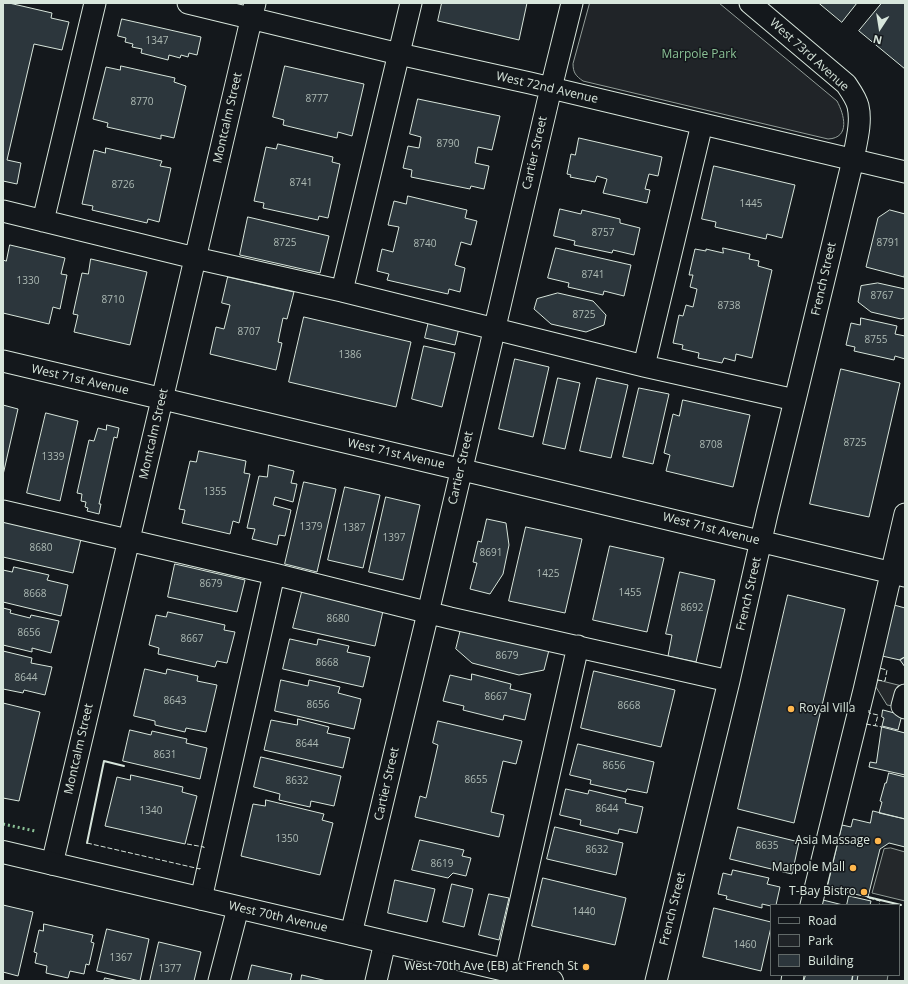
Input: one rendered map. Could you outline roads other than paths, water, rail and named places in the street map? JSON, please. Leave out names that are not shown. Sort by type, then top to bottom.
[{"type":"highway","name":"West 70th Avenue","points":[[3,852],[351,934],[516,975],[552,981]]},
{"type":"street","points":[[43,221],[95,3]]},
{"type":"street","name":"West 72nd Avenue","points":[[188,3],[253,10],[399,54],[551,88],[905,172]]},
{"type":"street","points":[[342,291],[412,3]]},
{"type":"street","name":"Cartier Street","points":[[351,934],[572,3]]},
{"type":"street","name":"West 73rd Avenue","points":[[750,3],[846,84],[858,105],[860,116],[853,160]]},
{"type":"street","name":"Montcalm Street","points":[[52,864],[253,10]]},
{"type":"street","points":[[644,366],[702,124]]},
{"type":"street","name":"French Street","points":[[656,981],[853,160]]},
{"type":"street","points":[[3,211],[195,258],[342,291],[644,366],[796,400]]},
{"type":"street","name":"West 71st Avenue","points":[[3,361],[898,574]]},
{"type":"street","points":[[3,511],[274,574],[428,613],[729,680]]},
{"type":"street","points":[[811,904],[866,682],[898,574],[905,514]]},
{"type":"street","points":[[201,899],[274,574]]},
{"type":"street","points":[[516,975],[578,646]]},
{"type":"street","points":[[905,695],[902,706],[905,708]]},
{"type":"street","points":[[219,981],[238,908]]},
{"type":"street","points":[[376,981],[384,942]]},
{"type":"place","name":"Royal Villa","points":[[791,709]]},
{"type":"place","name":"Asia Massage","points":[[878,841]]},
{"type":"place","name":"Marpole Mall","points":[[853,868]]},
{"type":"place","name":"T-Bay Bistro","points":[[864,892]]},
{"type":"place","name":"West 70th Ave (EB) at French St","points":[[586,967]]},
{"type":"park label","name":"Marpole Park","points":[[699,55]]}]
